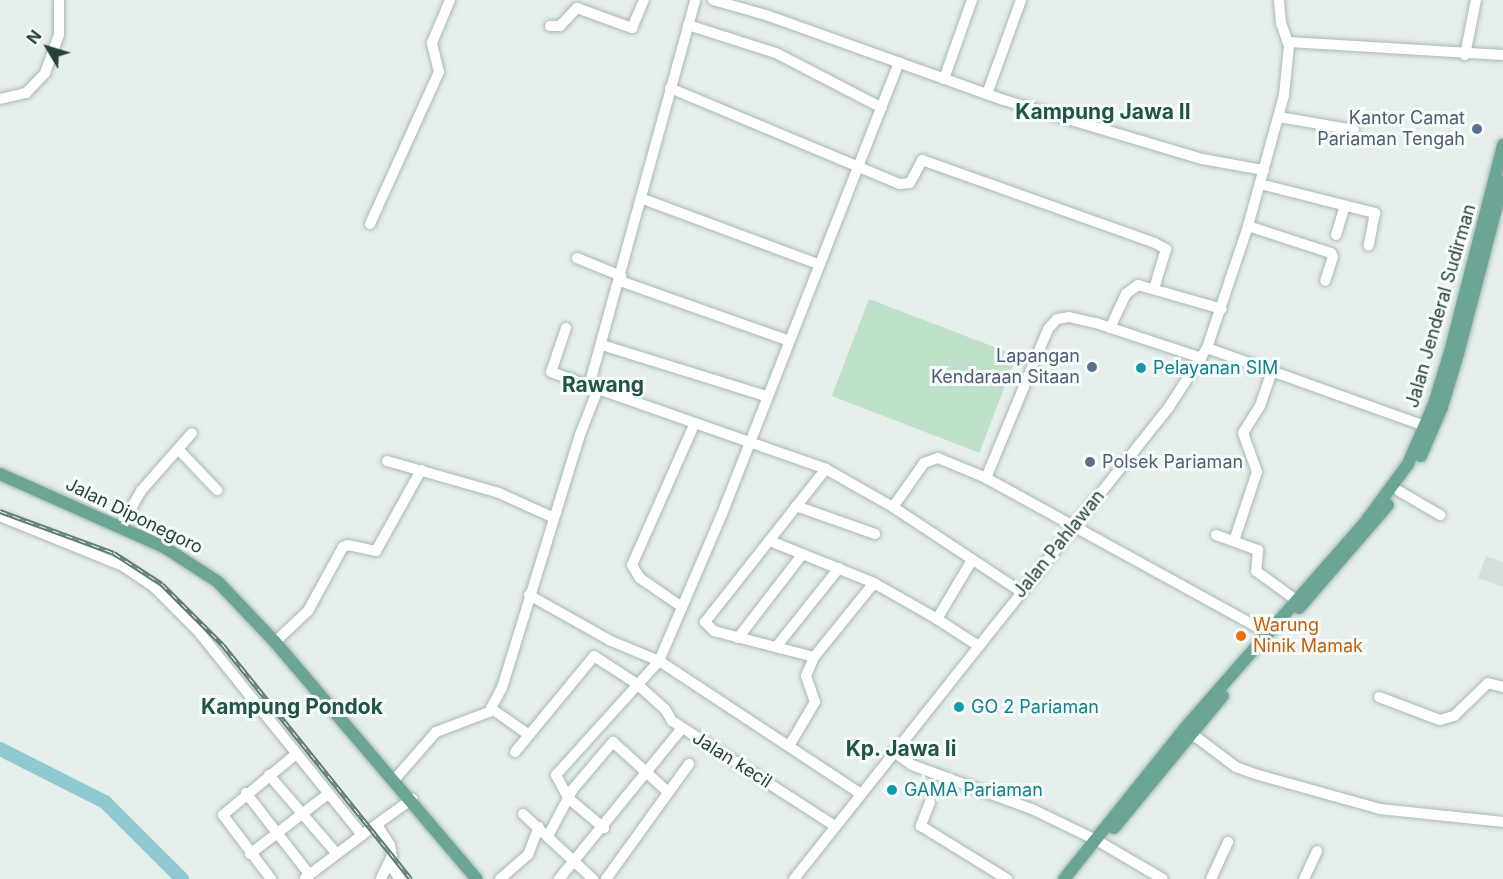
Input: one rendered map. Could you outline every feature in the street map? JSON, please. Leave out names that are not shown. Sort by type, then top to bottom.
[{"type":"main road","name":"Jalan Jenderal Sudirman","points":[[1188,731],[1399,491],[1434,429],[1501,163],[1503,145]]},
{"type":"main road","name":"Jalan Jenderal Sudirman","points":[[1064,879],[1101,837],[1116,827],[1266,632],[1296,600],[1323,576],[1392,487],[1425,426],[1454,353],[1497,224],[1503,182]]},
{"type":"main road","name":"Jalan Diponegoro","points":[[0,474],[121,526],[203,571],[234,597],[395,779],[477,879]]},
{"type":"street","points":[[0,99],[26,93],[45,73],[59,35],[59,0]]},
{"type":"street","points":[[370,224],[439,72],[432,43],[450,0]]},
{"type":"street","points":[[550,27],[560,26],[577,8],[632,28],[644,0]]},
{"type":"street","points":[[395,779],[436,732],[492,709],[594,387],[602,345],[643,199],[694,0]]},
{"type":"street","points":[[713,0],[987,94],[1202,159],[1264,170]]},
{"type":"street","points":[[944,79],[972,0]]},
{"type":"street","points":[[987,94],[1021,0]]},
{"type":"street","name":"Jalan Pahlawan","points":[[794,879],[977,645],[1169,407],[1204,353],[1222,309],[1279,117],[1289,42],[1281,22],[1279,0]]},
{"type":"street","points":[[1465,54],[1476,0]]},
{"type":"street","points":[[688,25],[776,53],[882,108]]},
{"type":"street","points":[[1289,42],[1503,55]]},
{"type":"street","points":[[604,828],[568,798],[556,778],[557,772],[658,661],[750,442],[787,340],[899,62]]},
{"type":"street","points":[[670,88],[858,168],[906,185],[924,160],[1155,243],[1166,252],[1154,290]]},
{"type":"street","points":[[1279,117],[1354,130]]},
{"type":"street","points":[[1260,184],[1377,214],[1369,245]]},
{"type":"street","points":[[643,199],[818,264]]},
{"type":"street","points":[[1336,235],[1345,206]]},
{"type":"street","points":[[1248,226],[1331,253],[1333,257],[1325,281]]},
{"type":"street","points":[[578,258],[620,279],[787,340]]},
{"type":"street","points":[[1110,328],[1133,286],[1222,309]]},
{"type":"street","points":[[986,478],[1051,324],[1069,317],[1272,371],[1425,426]]},
{"type":"street","points":[[566,328],[551,372],[826,469],[893,507],[1020,591]]},
{"type":"street","points":[[602,345],[766,396]]},
{"type":"street","points":[[1234,541],[1257,472],[1242,433],[1260,406],[1272,371]]},
{"type":"street","points":[[682,608],[640,578],[632,566],[695,423]]},
{"type":"street","points":[[121,526],[141,491],[192,433]]},
{"type":"street","points":[[178,449],[217,490]]},
{"type":"street","points":[[893,507],[931,458],[943,459],[986,478],[1266,632]]},
{"type":"street","points":[[387,461],[499,493],[554,518]]},
{"type":"street","points":[[814,657],[714,631],[705,622],[826,469]]},
{"type":"street","points":[[275,642],[308,611],[343,547],[348,544],[376,551],[421,470]]},
{"type":"street","points":[[1399,491],[1440,515]]},
{"type":"street","points":[[796,506],[875,534]]},
{"type":"street","points":[[0,516],[140,576],[198,631],[362,835]]},
{"type":"street","points":[[1216,535],[1258,550],[1256,571],[1296,600]]},
{"type":"street","points":[[770,542],[874,583],[977,645]]},
{"type":"street","points":[[738,638],[802,555]]},
{"type":"street","points":[[937,619],[972,560]]},
{"type":"street","points":[[776,647],[839,568]]},
{"type":"street","points":[[789,746],[815,702],[806,676],[814,657],[874,583]]},
{"type":"street","points":[[529,595],[612,641],[658,661],[861,794]]},
{"type":"street","name":"Jalan kecil","points":[[529,735],[589,657],[594,656],[637,684],[682,728],[835,826]]},
{"type":"street","points":[[1379,698],[1440,720],[1454,716],[1488,683],[1503,687]]},
{"type":"street","points":[[492,709],[529,735],[515,752]]},
{"type":"street","points":[[559,879],[575,864],[682,728]]},
{"type":"street","points":[[1188,731],[1236,767],[1255,774],[1380,809],[1503,822]]},
{"type":"street","points":[[548,836],[568,798],[613,742],[668,792]]},
{"type":"street","points":[[894,752],[912,765],[1101,837],[1162,879]]},
{"type":"street","points":[[271,879],[224,819],[246,794],[296,754]]},
{"type":"street","points":[[606,879],[689,764]]},
{"type":"street","points":[[269,775],[336,854]]},
{"type":"street","points":[[246,794],[306,877],[412,799]]},
{"type":"street","points":[[250,854],[328,794]]},
{"type":"street","points":[[930,802],[921,826],[1007,879]]},
{"type":"street","points":[[523,814],[593,879]]},
{"type":"street","points":[[377,825],[390,845],[390,865],[381,879]]},
{"type":"street","points":[[500,879],[528,855],[539,828]]},
{"type":"street","points":[[1211,879],[1228,842]]},
{"type":"street","points":[[1304,879],[1317,851]]},
{"type":"street","points":[[390,865],[400,879]]},
{"type":"shaded area","points":[[1486,556],[1503,562],[1503,587],[1478,578]]},
{"type":"green space","points":[[869,299],[1017,356],[979,453],[832,396]]},
{"type":"waterway","points":[[0,749],[105,802],[182,879]]},
{"type":"railway","points":[[0,511],[114,553],[162,584],[223,645],[411,879]]},
{"type":"place","name":"Kantor Camat Pariaman Tengah","points":[[1477,129]]},
{"type":"place","name":"Lapangan Kendaraan Sitaan","points":[[1092,367]]},
{"type":"place","name":"Pelayanan SIM","points":[[1141,368]]},
{"type":"place","name":"Polsek Pariaman","points":[[1090,462]]},
{"type":"place","name":"Warung Ninik Mamak","points":[[1241,636]]},
{"type":"place","name":"GO 2 Pariaman","points":[[959,707]]},
{"type":"place","name":"GAMA Pariaman","points":[[892,790]]},
{"type":"district","name":"Kampung Jawa II","points":[[1103,112]]},
{"type":"district","name":"Rawang","points":[[603,385]]},
{"type":"district","name":"Kampung Pondok","points":[[292,707]]},
{"type":"district","name":"Kp. Jawa Ii","points":[[901,749]]}]
